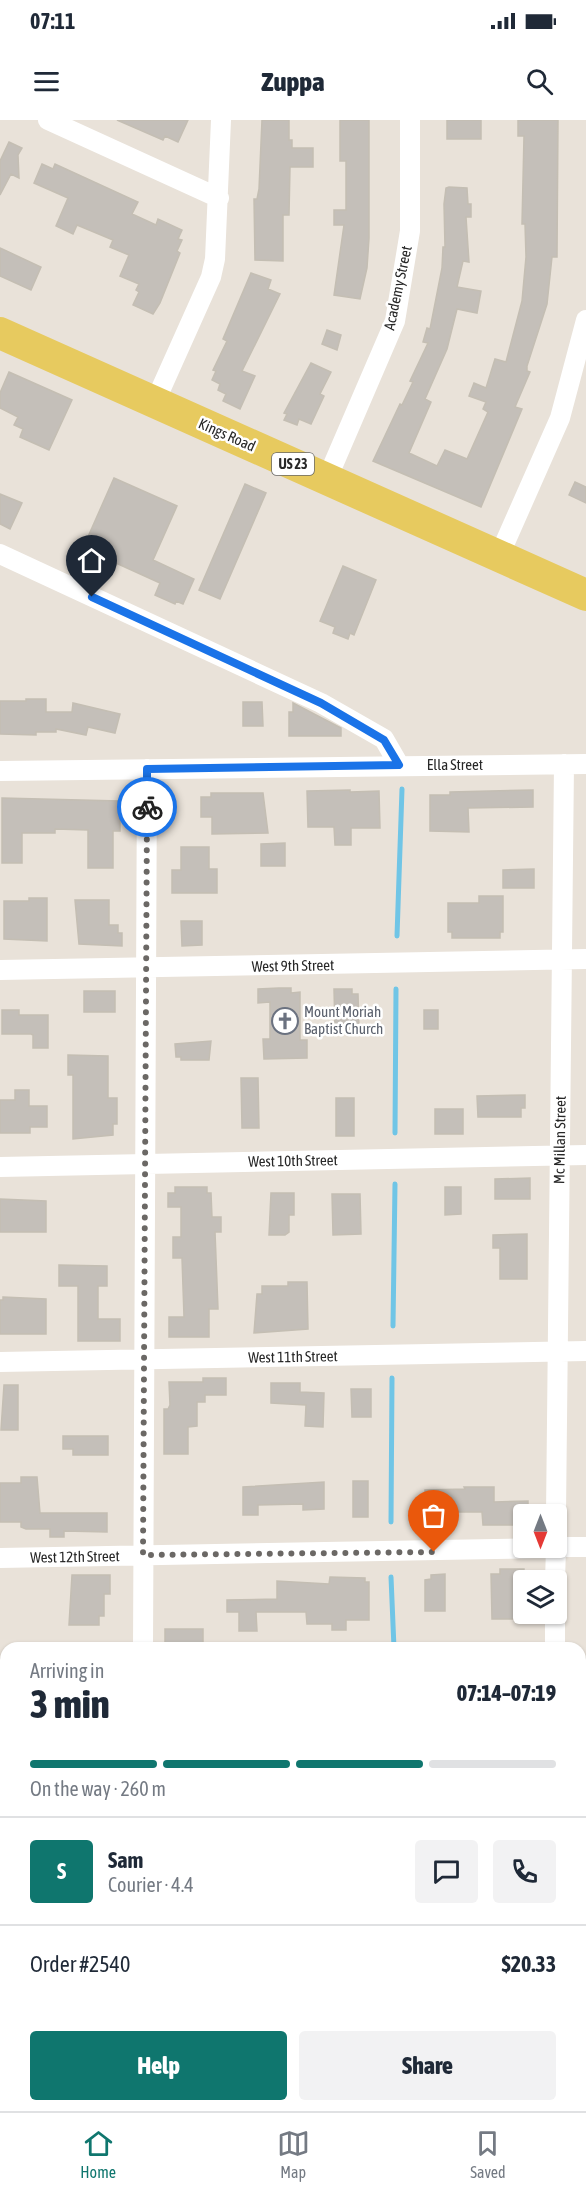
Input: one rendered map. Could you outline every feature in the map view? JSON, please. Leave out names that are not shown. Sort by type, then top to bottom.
[{"type":"main road","name":"Kings Road","points":[[0,333],[586,595]]},
{"type":"street","points":[[48,120],[219,198]]},
{"type":"street","points":[[155,402],[211,277],[218,241],[221,120]]},
{"type":"street","name":"Academy Street","points":[[327,479],[395,321],[410,231],[410,120]]},
{"type":"street","points":[[499,556],[560,418],[586,320]]},
{"type":"street","points":[[0,554],[321,703],[384,740],[399,765]]},
{"type":"street","name":"Mc Millan Street","points":[[556,1504],[564,764]]},
{"type":"street","name":"Ella Street","points":[[0,771],[586,764]]},
{"type":"street","points":[[142,1642],[147,1165],[147,769]]},
{"type":"street","name":"West 9th Street","points":[[0,970],[586,960]]},
{"type":"street","name":"West 10th Street","points":[[0,1167],[586,1155]]},
{"type":"street","name":"West 11th Street","points":[[0,1362],[586,1351]]},
{"type":"street","points":[[567,1548],[586,1547]]},
{"type":"street","name":"West 12th Street","points":[[0,1558],[513,1549]]},
{"type":"street","points":[[555,1624],[555,1642]]},
{"type":"building","points":[[117,120],[188,120],[178,142],[165,136],[163,140]]},
{"type":"building","points":[[262,120],[289,120],[289,140],[292,140],[292,148],[313,148],[313,167],[290,167],[289,215],[283,215],[283,261],[255,260],[254,199],[257,199],[259,189]]},
{"type":"building","points":[[340,120],[369,120],[369,238],[367,268],[360,299],[334,295],[344,225],[334,225],[334,210],[346,210],[346,161],[340,161]]},
{"type":"building","points":[[447,120],[481,120],[481,139],[447,139]]},
{"type":"building","points":[[518,120],[558,120],[557,257],[552,257],[547,304],[527,366],[527,371],[530,372],[515,407],[522,409],[481,507],[373,461],[413,382],[410,381],[428,343],[423,342],[427,328],[430,329],[442,268],[443,247],[445,247],[444,204],[446,188],[449,187],[467,188],[468,204],[471,204],[471,217],[466,217],[469,262],[463,261],[457,287],[481,291],[477,313],[457,309],[447,349],[425,399],[431,402],[409,453],[437,466],[445,450],[467,459],[488,412],[483,409],[486,402],[469,396],[474,383],[486,388],[495,359],[506,362],[522,301],[526,257],[525,224],[522,224],[524,136],[518,136]]},
{"type":"building","points":[[9,142],[22,148],[18,155],[19,178],[11,174],[0,195],[0,161]]},
{"type":"building","points":[[42,164],[53,169],[55,164],[138,202],[132,214],[156,225],[158,219],[182,230],[178,239],[182,240],[177,251],[180,253],[160,303],[153,314],[133,305],[139,292],[136,290],[139,284],[120,276],[129,255],[110,247],[113,240],[77,225],[73,234],[56,226],[68,198],[34,183]]},
{"type":"building","points":[[0,248],[41,267],[31,290],[0,276]]},
{"type":"building","points":[[251,273],[271,280],[268,289],[280,294],[242,371],[255,376],[240,409],[223,401],[226,394],[218,390],[220,384],[212,380],[216,371],[213,370],[227,341],[223,339]]},
{"type":"building","points":[[327,330],[341,335],[337,350],[322,344]]},
{"type":"building","points":[[311,363],[331,372],[320,394],[324,396],[311,424],[299,419],[297,425],[284,420],[287,414],[284,413]]},
{"type":"building","points":[[9,372],[72,400],[49,450],[20,437],[23,429],[14,425],[18,417],[0,408],[0,393]]},
{"type":"building","points":[[114,478],[177,506],[153,560],[194,579],[183,604],[176,601],[175,604],[155,595],[160,583],[83,548]]},
{"type":"building","points":[[575,482],[586,487],[586,503],[569,495]]},
{"type":"building","points":[[245,484],[266,493],[220,599],[199,590]]},
{"type":"building","points":[[0,494],[22,503],[10,529],[0,524]]},
{"type":"building","points":[[343,566],[376,580],[354,635],[350,633],[348,639],[333,633],[335,627],[320,621]]},
{"type":"building","points":[[26,699],[46,699],[46,712],[72,712],[73,703],[120,714],[115,733],[88,727],[86,735],[56,729],[56,732],[36,732],[36,735],[0,734],[0,701],[26,701]]},
{"type":"building","points":[[243,702],[262,702],[263,726],[243,726]]},
{"type":"building","points":[[293,703],[341,728],[341,736],[289,736],[289,712],[293,712]]},
{"type":"building","points":[[350,790],[350,792],[379,791],[380,828],[351,828],[351,845],[335,845],[334,827],[308,827],[307,791]]},
{"type":"building","points":[[533,790],[533,807],[468,808],[469,832],[430,831],[430,795],[450,795],[450,792]]},
{"type":"building","points":[[211,793],[263,793],[268,833],[212,834],[212,817],[201,817],[201,797],[211,797]]},
{"type":"building","points":[[2,798],[120,801],[120,831],[113,831],[113,868],[88,868],[88,830],[55,829],[55,833],[22,833],[22,863],[2,863]]},
{"type":"building","points":[[285,843],[285,866],[261,866],[261,844]]},
{"type":"building","points":[[181,847],[209,847],[209,869],[217,869],[217,893],[172,893],[172,870],[181,870]]},
{"type":"building","points":[[534,869],[534,888],[503,888],[503,870]]},
{"type":"building","points":[[479,896],[503,896],[503,932],[500,932],[500,938],[452,938],[452,932],[448,932],[448,903],[479,903]]},
{"type":"building","points":[[29,898],[47,898],[47,941],[4,939],[4,901],[29,901]]},
{"type":"building","points":[[75,900],[109,900],[109,925],[118,925],[118,933],[122,933],[122,946],[79,944]]},
{"type":"building","points":[[181,921],[202,921],[202,945],[182,946]]},
{"type":"building","name":"Mount Moriah Baptist Church","points":[[291,988],[291,993],[300,992],[300,1040],[307,1040],[307,1058],[264,1059],[263,1039],[270,1039],[270,1002],[258,1003],[258,989]]},
{"type":"building","points":[[334,989],[352,989],[352,994],[358,994],[359,1029],[335,1030]]},
{"type":"building","points":[[84,991],[115,991],[115,1012],[84,1012]]},
{"type":"building","points":[[2,1010],[19,1010],[19,1015],[48,1015],[48,1048],[33,1048],[33,1035],[31,1034],[2,1034]]},
{"type":"building","points":[[424,1010],[438,1010],[438,1029],[424,1029]]},
{"type":"building","points":[[211,1041],[209,1060],[181,1060],[181,1057],[176,1057],[175,1044]]},
{"type":"building","points":[[68,1055],[108,1056],[108,1098],[117,1098],[117,1124],[113,1124],[113,1135],[73,1139],[73,1075],[68,1075]]},
{"type":"building","points":[[241,1078],[258,1078],[259,1128],[242,1128]]},
{"type":"building","points":[[15,1090],[29,1090],[29,1106],[47,1106],[47,1127],[30,1127],[30,1133],[0,1133],[0,1100],[15,1100]]},
{"type":"building","points":[[525,1095],[525,1108],[521,1108],[521,1117],[478,1117],[477,1096]]},
{"type":"building","points":[[336,1098],[354,1098],[354,1136],[336,1136]]},
{"type":"building","points":[[435,1109],[463,1109],[463,1134],[435,1134]]},
{"type":"building","points":[[530,1178],[530,1199],[495,1199],[495,1179]]},
{"type":"building","points":[[175,1187],[207,1187],[207,1193],[211,1193],[212,1217],[221,1217],[221,1232],[215,1232],[218,1309],[209,1309],[209,1337],[169,1337],[169,1317],[184,1317],[182,1258],[173,1258],[173,1237],[181,1237],[181,1207],[168,1207],[168,1193],[175,1193]]},
{"type":"building","points":[[445,1187],[461,1187],[461,1214],[445,1215]]},
{"type":"building","points":[[271,1193],[294,1193],[294,1215],[289,1215],[289,1232],[285,1235],[269,1235]]},
{"type":"building","points":[[332,1194],[360,1194],[361,1234],[333,1235]]},
{"type":"building","points":[[0,1199],[46,1201],[46,1232],[0,1232]]},
{"type":"building","points":[[527,1234],[527,1279],[500,1279],[500,1248],[493,1248],[493,1235]]},
{"type":"building","points":[[59,1265],[107,1266],[107,1286],[98,1286],[98,1319],[120,1319],[120,1341],[78,1341],[78,1286],[59,1286]]},
{"type":"building","points":[[288,1282],[307,1282],[308,1329],[254,1333],[257,1294],[262,1294],[262,1286],[288,1286]]},
{"type":"building","points":[[3,1297],[46,1299],[46,1334],[0,1334],[0,1300],[3,1300]]},
{"type":"building","points":[[203,1378],[226,1378],[226,1395],[205,1395],[205,1402],[197,1402],[197,1426],[188,1427],[188,1454],[164,1454],[164,1409],[168,1409],[170,1405],[169,1382],[203,1382]]},
{"type":"building","points":[[271,1383],[300,1383],[300,1392],[324,1393],[323,1427],[305,1426],[306,1405],[271,1403]]},
{"type":"building","points":[[4,1385],[18,1385],[18,1430],[1,1430]]},
{"type":"building","points":[[351,1389],[371,1389],[371,1417],[352,1417]]},
{"type":"building","points":[[63,1436],[108,1436],[108,1455],[73,1455],[73,1449],[63,1449]]},
{"type":"building","points":[[21,1477],[37,1477],[40,1513],[107,1513],[107,1532],[64,1531],[64,1537],[50,1537],[50,1529],[26,1529],[21,1527],[21,1522],[0,1522],[0,1483],[21,1483]]},
{"type":"building","points":[[353,1481],[368,1481],[368,1517],[353,1517]]},
{"type":"building","points":[[324,1482],[324,1509],[303,1510],[303,1504],[258,1505],[258,1515],[243,1515],[243,1487]]},
{"type":"building","points":[[464,1487],[494,1487],[494,1502],[528,1501],[528,1504],[513,1504],[513,1525],[483,1525],[482,1512],[440,1512],[440,1517],[426,1517],[425,1490],[465,1489]]},
{"type":"building","points":[[500,1569],[524,1569],[513,1570],[513,1619],[492,1619],[491,1574],[500,1574]]},
{"type":"building","points":[[445,1574],[445,1611],[425,1611],[425,1580],[431,1579],[431,1575]]},
{"type":"building","points":[[72,1575],[110,1575],[110,1594],[104,1594],[104,1616],[99,1616],[99,1625],[69,1625]]},
{"type":"building","points":[[330,1577],[365,1578],[365,1582],[369,1582],[369,1620],[346,1620],[346,1630],[332,1630],[332,1624],[307,1624],[306,1612],[256,1612],[257,1631],[239,1631],[239,1612],[227,1612],[227,1600],[277,1599],[277,1581],[329,1584]]},
{"type":"building","points":[[165,1629],[203,1629],[203,1642],[165,1642]]},
{"type":"waterway","points":[[397,936],[402,789]]},
{"type":"waterway","points":[[395,1133],[396,989]]},
{"type":"waterway","points":[[393,1326],[395,1184]]},
{"type":"waterway","points":[[391,1522],[392,1378]]},
{"type":"waterway","points":[[391,1577],[394,1642]]},
{"type":"way so far","points":[[147,807],[147,1176],[143,1555],[434,1552]]},
{"type":"place","name":"Mount Moriah Baptist Church","points":[[285,1021]]},
{"type":"route","points":[[92,597],[321,703],[384,740],[399,765],[147,769],[147,807]]}]
